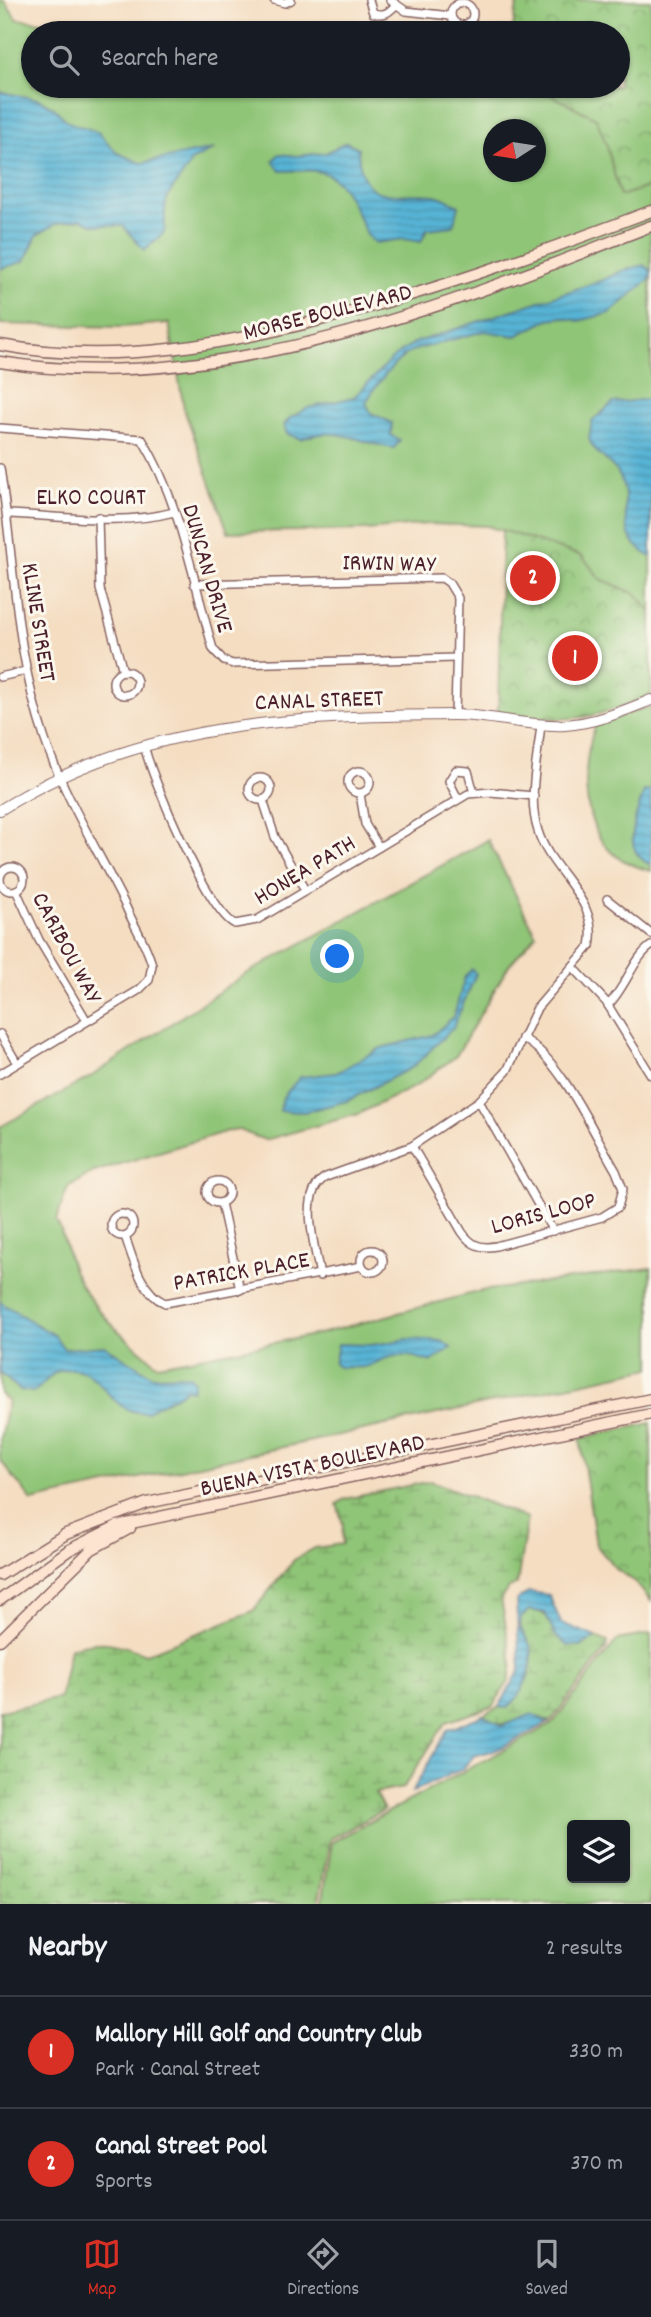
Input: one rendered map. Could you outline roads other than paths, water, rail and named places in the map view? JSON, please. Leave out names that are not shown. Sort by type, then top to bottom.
[{"type":"main road","name":"MORSE BOULEVARD","points":[[0,345],[95,353],[177,351],[274,332],[500,268],[651,211]]},
{"type":"main road","name":"MORSE BOULEVARD","points":[[0,362],[80,370],[154,369],[303,342],[410,313],[519,278],[651,226]]},
{"type":"main road","name":"BUENA VISTA BOULEVARD","points":[[0,1575],[66,1534],[147,1503],[651,1399]]},
{"type":"main road","name":"BUENA VISTA BOULEVARD","points":[[0,1600],[92,1537],[117,1526],[651,1414]]},
{"type":"main road","points":[[0,1640],[92,1549],[122,1531],[165,1516]]},
{"type":"street","points":[[274,0],[285,4],[292,0]]},
{"type":"street","points":[[369,0],[373,13],[379,15],[388,13],[393,3],[406,11],[451,16]]},
{"type":"street","name":"DUNCAN DRIVE","points":[[0,428],[142,439],[155,460],[174,512],[213,649],[233,664],[457,658]]},
{"type":"street","name":"KLINE STREET","points":[[0,468],[16,617],[26,671],[60,777],[152,965],[145,986],[0,1073]]},
{"type":"street","name":"ELKO COURT","points":[[7,514],[97,517],[161,515],[174,512]]},
{"type":"street","points":[[97,517],[100,589],[123,671]]},
{"type":"street","name":"IRWIN WAY","points":[[194,584],[442,578],[449,583],[458,598],[455,715]]},
{"type":"street","points":[[0,677],[26,671]]},
{"type":"street","name":"CANAL STREET","points":[[0,810],[60,777],[144,745],[209,729],[267,721],[455,715],[566,725],[604,719],[651,700]]},
{"type":"street","points":[[320,1276],[311,1204],[318,1183],[326,1177],[412,1146],[479,1101],[507,1070],[537,1008],[574,968],[590,946],[590,916],[542,841],[535,817],[534,796],[541,724]]},
{"type":"street","name":"HONEA PATH","points":[[144,745],[156,785],[222,916],[235,924],[249,924],[458,799],[474,793],[534,796]]},
{"type":"street","points":[[458,799],[449,781],[456,770],[468,771],[474,793]]},
{"type":"street","points":[[360,794],[365,824],[379,847]]},
{"type":"street","points":[[263,800],[275,837],[305,890]]},
{"type":"street","name":"CARIBOU WAY","points":[[16,890],[39,940],[87,1021]]},
{"type":"street","points":[[607,899],[651,934]]},
{"type":"street","points":[[608,1005],[624,988],[643,953],[651,946]]},
{"type":"street","points":[[574,968],[608,1005],[651,1075]]},
{"type":"street","points":[[0,1034],[17,1063]]},
{"type":"street","name":"LORIS LOOP","points":[[412,1146],[462,1232],[474,1245],[489,1248],[611,1213],[618,1207],[623,1189],[556,1069],[538,1047],[522,1038]]},
{"type":"street","points":[[479,1101],[550,1221],[553,1231]]},
{"type":"street","points":[[220,1203],[240,1290]]},
{"type":"street","name":"PATRICK PLACE","points":[[125,1236],[146,1287],[158,1300],[173,1303],[362,1266]]},
{"type":"water","points":[[0,92],[38,99],[53,107],[68,122],[98,132],[117,153],[141,163],[214,149],[191,161],[167,199],[164,233],[144,250],[123,226],[94,225],[81,219],[58,223],[37,235],[25,261],[0,269]]},
{"type":"water","points":[[346,142],[358,148],[360,167],[365,181],[372,189],[382,193],[433,195],[444,198],[459,206],[453,226],[427,229],[421,242],[404,239],[375,243],[336,180],[320,172],[280,171],[273,161],[279,154],[296,156],[326,153]]},
{"type":"water","points":[[644,265],[651,271],[650,279],[610,313],[579,321],[561,317],[550,319],[516,336],[484,331],[411,351],[385,375],[366,403],[371,413],[392,423],[391,435],[400,441],[394,448],[337,434],[314,435],[301,439],[287,434],[284,425],[290,418],[308,408],[354,397],[394,357],[414,343]]},
{"type":"water","points":[[651,399],[651,557],[631,539],[627,529],[624,488],[617,471],[591,445],[589,439],[592,421],[613,403]]},
{"type":"water","points":[[644,791],[651,791],[651,865],[641,859],[633,842],[635,821]]},
{"type":"water","points":[[472,969],[476,974],[453,1028],[413,1067],[347,1101],[304,1112],[280,1111],[283,1097],[300,1077],[336,1073],[381,1048],[433,1035],[454,1016],[465,976]]},
{"type":"water","points":[[0,1302],[55,1336],[64,1349],[105,1346],[153,1376],[189,1375],[194,1381],[192,1390],[185,1389],[148,1412],[133,1411],[121,1406],[95,1379],[85,1372],[73,1369],[54,1373],[33,1392],[20,1390],[0,1373]]},
{"type":"water","points":[[408,1339],[442,1341],[451,1348],[431,1362],[402,1356],[389,1357],[365,1367],[338,1367],[334,1364],[338,1344],[372,1345]]},
{"type":"water","points":[[529,1592],[549,1595],[561,1623],[596,1637],[581,1646],[566,1645],[555,1635],[545,1613],[529,1610],[521,1618],[519,1625],[532,1652],[530,1670],[513,1703],[507,1708],[499,1707],[520,1670],[516,1601]]},
{"type":"water","points":[[532,1714],[548,1723],[501,1748],[474,1756],[462,1769],[412,1792],[447,1730],[483,1715],[502,1726]]},
{"type":"place","name":"Canal Street Pool","points":[[533,578]]},
{"type":"place","name":"Mallory Hill Golf and Country Club","points":[[575,658]]}]
